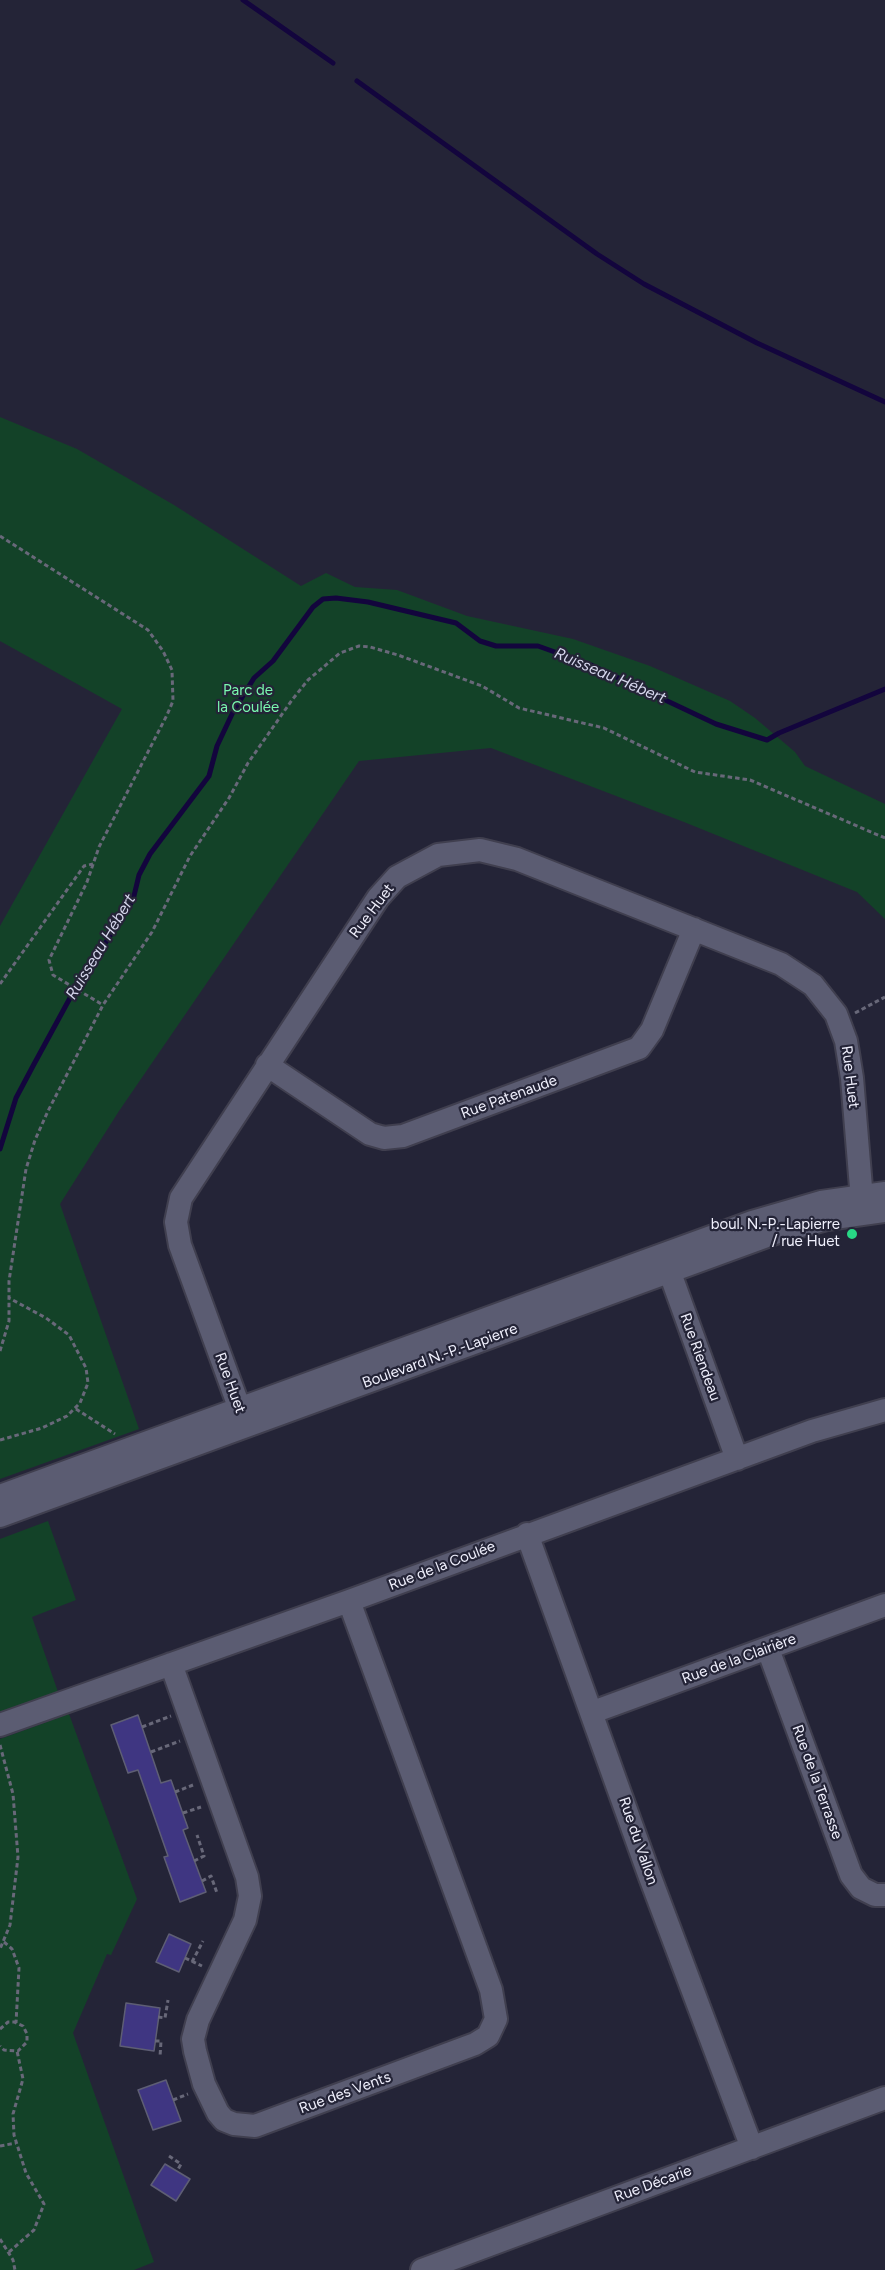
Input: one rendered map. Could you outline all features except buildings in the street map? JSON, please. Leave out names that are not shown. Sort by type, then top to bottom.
[{"type":"street","name":"Rue Huet","points":[[243,1418],[180,1245],[177,1214],[185,1189],[384,890],[398,877],[438,855],[480,850],[504,855],[694,929],[796,972],[823,995],[836,1014],[850,1059],[870,1206]]},
{"type":"street","name":"Rue Patenaude","points":[[267,1065],[370,1134],[389,1138],[403,1136],[639,1048],[652,1030],[694,929]]},
{"type":"street","name":"Boulevard N.-P.-Lapierre","points":[[0,1516],[243,1418],[666,1263],[802,1206],[870,1206],[885,1193]]},
{"type":"street","name":"Rue Riendeau","points":[[666,1263],[737,1459]]},
{"type":"street","name":"Rue de la Coulée","points":[[0,1725],[349,1601],[526,1534],[832,1424],[885,1410]]},
{"type":"street","name":"Boulevard N.-P.-Lapierre","points":[[0,1496],[243,1418]]},
{"type":"street","name":"Rue du Vallon","points":[[526,1534],[593,1712],[650,1877],[752,2148]]},
{"type":"street","name":"Rue des Vents","points":[[171,1664],[247,1877],[250,1896],[245,1920],[198,2020],[193,2039],[204,2084],[224,2120],[241,2127],[255,2126],[484,2039],[496,2019],[490,1990],[349,1601]]},
{"type":"street","name":"Rue de la Clairière","points":[[593,1712],[885,1605]]},
{"type":"street","name":"Rue de la Terrasse","points":[[768,1649],[851,1875],[861,1888],[875,1895],[885,1895]]},
{"type":"street","name":"Rue Décarie","points":[[422,2270],[885,2098]]},
{"type":"path","points":[[0,536],[148,630],[163,651],[172,670],[173,701],[49,960],[50,971],[59,980],[104,1005]]},
{"type":"path","points":[[0,1351],[9,1321],[15,1233],[26,1169],[35,1140],[104,1005],[152,932],[190,856],[229,798],[262,742],[308,680],[331,660],[349,649],[370,647],[383,650],[482,686],[519,708],[604,728],[695,772],[750,780],[885,838]]},
{"type":"path","points":[[0,984],[84,866],[93,864]]},
{"type":"path","points":[[850,1016],[885,997]]},
{"type":"path","points":[[0,1440],[53,1424],[76,1409],[87,1390],[87,1376],[73,1341],[62,1328],[9,1298]]},
{"type":"path","points":[[76,1409],[121,1437]]},
{"type":"path","points":[[142,1727],[187,1710]]},
{"type":"path","points":[[151,1752],[196,1735]]},
{"type":"path","points":[[0,1745],[13,1794],[18,1857],[14,1904],[0,1949]]},
{"type":"path","points":[[194,1861],[204,1856],[197,1834]]},
{"type":"path","points":[[202,1881],[211,1876],[217,1893]]},
{"type":"path","points":[[192,1962],[203,1941]]},
{"type":"path","points":[[3,1942],[12,1949],[19,1968],[16,2023]]},
{"type":"path","points":[[158,2017],[165,2018],[168,2000]]},
{"type":"path","points":[[0,2029],[8,2022],[16,2023],[23,2026],[27,2034],[23,2048],[17,2051],[4,2050],[0,2046]]},
{"type":"path","points":[[155,2041],[161,2041],[160,2057]]},
{"type":"path","points":[[9,2252],[34,2230],[44,2204],[26,2173],[16,2143],[13,2114],[24,2071],[17,2051]]},
{"type":"path","points":[[0,2146],[16,2143]]},
{"type":"path","points":[[169,2156],[181,2164],[177,2171]]},
{"type":"path","points":[[0,2239],[9,2252],[15,2270]]},
{"type":"green space","name":"Parc de la Coulée","points":[[0,417],[77,449],[174,505],[301,586],[326,573],[355,587],[397,590],[467,616],[573,639],[650,666],[730,701],[755,718],[795,752],[805,766],[885,804],[885,919],[857,892],[684,822],[491,748],[359,761],[119,1111],[60,1204],[139,1429],[0,1479],[0,926],[122,709],[0,641]]},
{"type":"green space","points":[[48,1521],[76,1600],[32,1617],[58,1692],[0,1714],[0,1539]]},
{"type":"green space","points":[[69,1714],[137,1899],[111,1955],[107,1954],[73,2033],[154,2262],[134,2270],[0,2270],[0,1739]]},
{"type":"waterway","points":[[243,0],[333,63]]},
{"type":"waterway","points":[[357,81],[597,254],[644,284],[757,343],[885,402]]},
{"type":"waterway","name":"Ruisseau Hébert","points":[[0,1149],[16,1098],[33,1066],[70,998],[133,900],[139,875],[150,854],[209,776],[217,746],[233,712],[254,678],[273,661],[313,607],[323,599],[336,598],[368,602],[456,623],[480,641],[496,646],[538,646],[591,665],[716,724],[767,740],[885,689]]},
{"type":"place","name":"boul. N.-P.-Lapierre / rue Huet","points":[[852,1234]]}]
